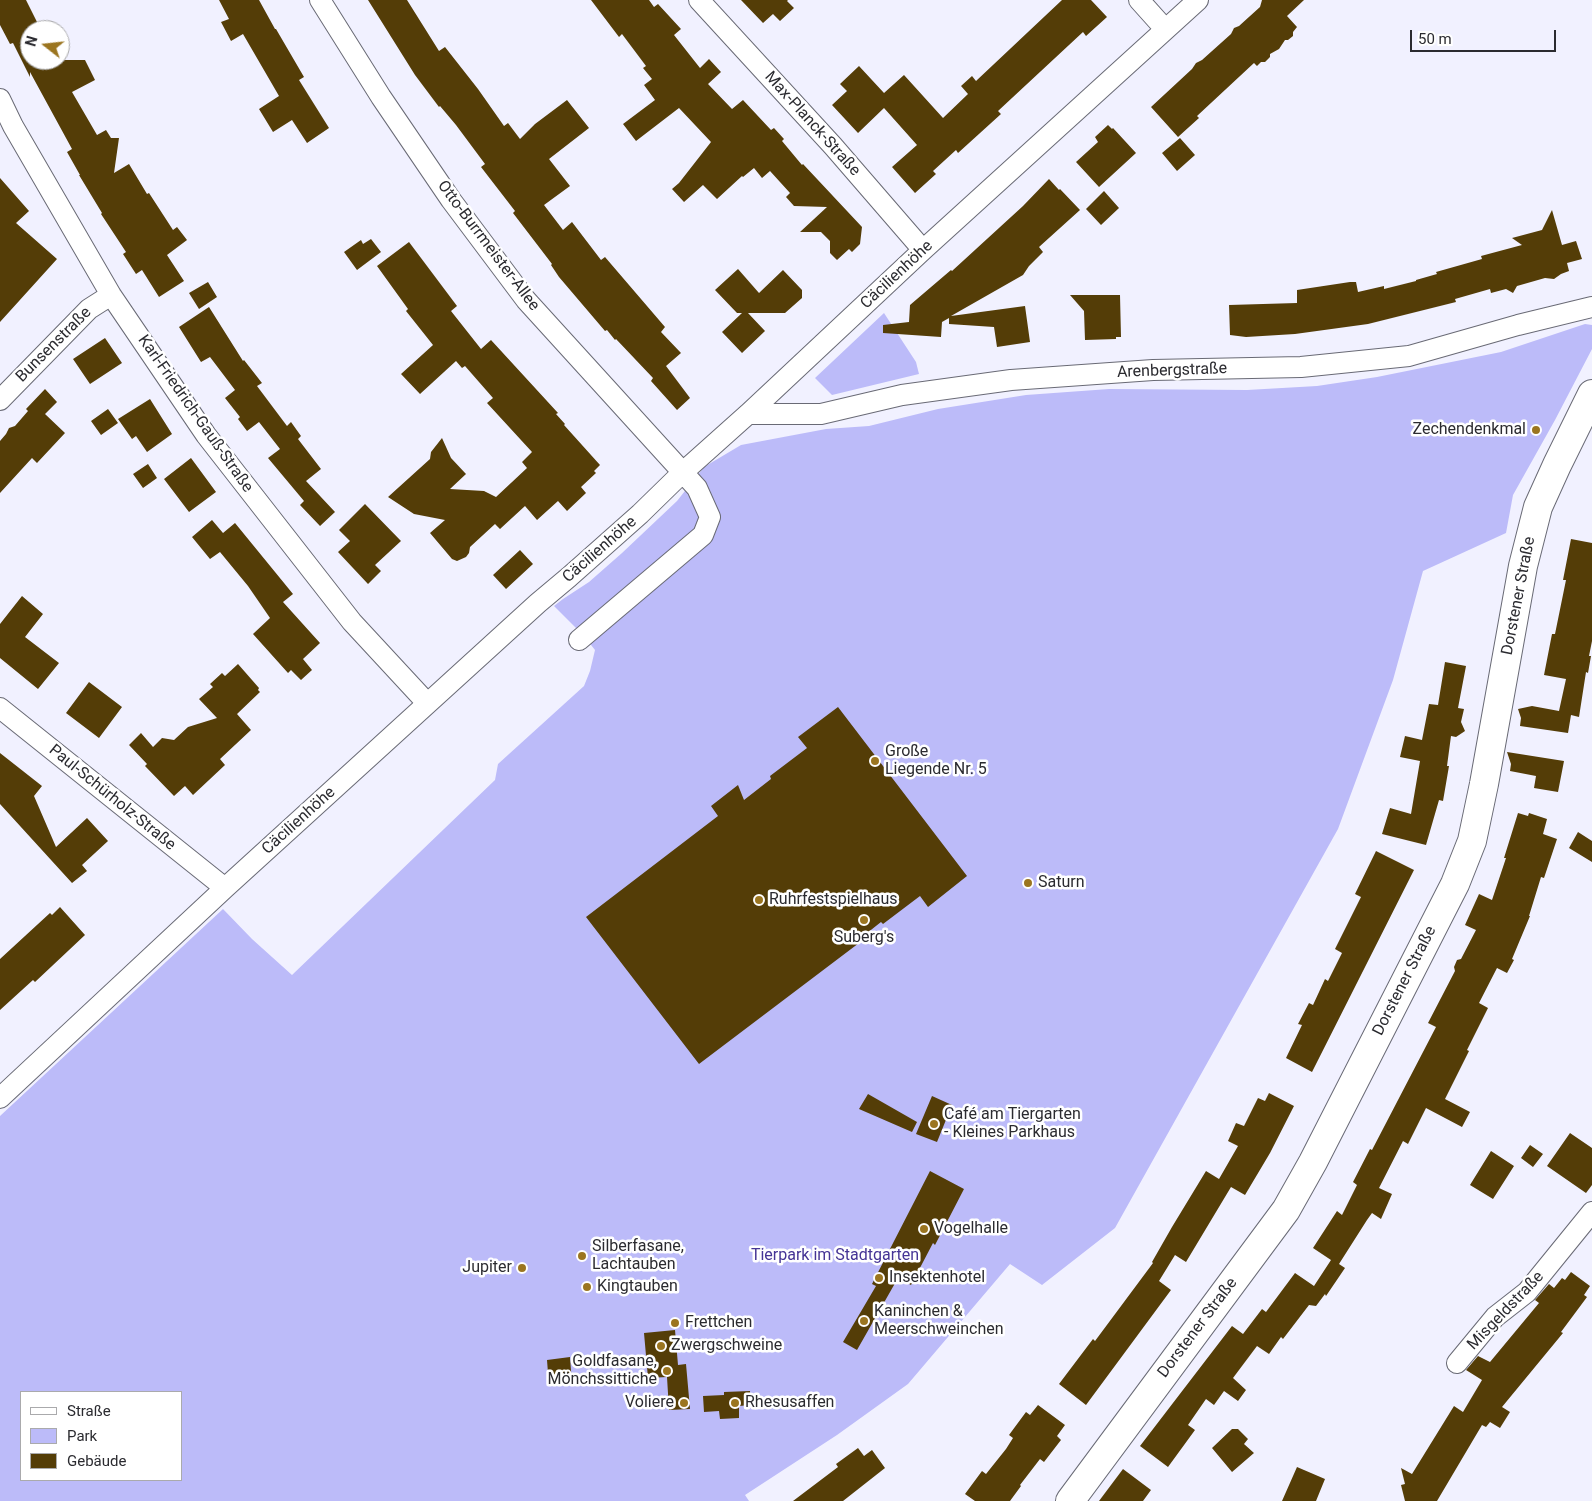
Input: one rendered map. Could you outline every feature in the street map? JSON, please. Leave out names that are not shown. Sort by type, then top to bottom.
[{"type":"main road","name":"Dorstener Straße","points":[[1070,1501],[1286,1210],[1313,1162],[1455,884],[1472,841],[1523,566],[1538,507],[1592,394]]},
{"type":"street","name":"Otto-Burrmeister-Allee","points":[[320,0],[381,97],[451,200],[526,300],[696,488],[710,517],[703,535],[579,640]]},
{"type":"street","name":"Max-Planck-Straße","points":[[699,0],[833,146],[923,250]]},
{"type":"street","points":[[1139,0],[1166,30]]},
{"type":"street","name":"Cäcilienhöhe","points":[[0,1098],[225,888],[427,703],[640,514],[923,250],[1198,0]]},
{"type":"street","name":"Karl-Friedrich-Gauß-Straße","points":[[0,98],[13,126],[111,295],[206,435],[352,622],[427,703]]},
{"type":"street","name":"Bunsenstraße","points":[[0,400],[88,309],[111,295]]},
{"type":"street","name":"Arenbergstraße","points":[[748,414],[821,414],[902,396],[1011,380],[1153,370],[1301,367],[1409,356],[1518,325],[1592,307]]},
{"type":"street","name":"Paul-Schürholz-Straße","points":[[0,708],[225,888]]},
{"type":"street","name":"Misgeldstraße","points":[[1457,1363],[1495,1318],[1528,1292],[1592,1212]]},
{"type":"green space","points":[[884,313],[916,362],[919,374],[832,395],[815,378]]},
{"type":"green space","name":"Tierpark im Stadtgarten","points":[[1585,324],[1592,325],[1592,349],[1513,495],[1506,533],[1423,571],[1393,680],[1338,829],[1115,1228],[1042,1285],[1010,1264],[908,1384],[837,1435],[745,1495],[749,1501],[0,1501],[0,1116],[223,909],[252,939],[292,975],[495,780],[498,764],[584,686],[595,650],[554,606],[589,582],[622,553],[677,501],[704,467],[741,445],[826,429],[869,426],[938,409],[1026,395],[1109,389],[1247,390],[1317,386],[1377,377],[1501,352]]},
{"type":"building","points":[[0,0],[26,0],[36,20],[20,20],[20,57],[13,43],[10,44],[0,25]]},
{"type":"building","points":[[219,0],[259,0],[304,77],[299,80],[329,128],[307,143],[292,120],[273,132],[259,109],[279,96],[243,34],[231,41],[221,22],[229,19]]},
{"type":"building","points":[[368,0],[407,0],[439,51],[445,47],[504,126],[508,123],[520,139],[535,124],[567,100],[589,128],[549,159],[570,186],[544,205],[563,230],[572,222],[601,260],[605,257],[665,327],[661,332],[681,353],[666,366],[690,398],[677,410],[651,381],[653,378],[607,330],[605,331],[559,277],[552,264],[513,213],[515,211],[481,167],[485,164],[415,75]]},
{"type":"building","points":[[591,0],[649,0],[654,7],[658,4],[681,29],[674,35],[700,68],[709,59],[721,72],[708,84],[732,109],[743,100],[771,130],[774,128],[802,165],[862,227],[860,244],[852,252],[849,249],[837,260],[830,253],[830,241],[821,232],[800,232],[827,207],[794,206],[786,197],[790,193],[770,171],[762,178],[754,168],[742,176],[717,199],[703,185],[684,202],[672,189],[679,183],[711,142],[679,108],[636,141],[623,124],[655,100],[644,85],[652,79],[643,68],[646,66],[622,34],[619,37]]},
{"type":"building","points":[[741,0],[788,0],[794,8],[780,21],[773,14],[763,23]]},
{"type":"building","points":[[1062,0],[1091,0],[1107,17],[1086,36],[1083,32],[998,111],[1001,114],[958,153],[956,150],[933,171],[936,174],[915,193],[892,167],[917,145],[884,108],[858,133],[832,105],[847,91],[840,84],[859,66],[884,93],[904,75],[943,118],[968,94],[961,86],[972,76],[976,81]]},
{"type":"building","points":[[1262,0],[1304,0],[1287,16],[1297,27],[1293,32],[1293,36],[1285,40],[1279,49],[1270,54],[1270,57],[1265,62],[1261,62],[1257,66],[1254,63],[1197,116],[1199,118],[1178,137],[1151,107],[1196,63],[1202,60],[1231,34],[1234,28],[1239,26],[1260,7]]},
{"type":"building","points":[[70,60],[85,60],[95,80],[72,92],[97,135],[106,130],[111,138],[119,138],[114,173],[129,164],[147,194],[149,193],[173,230],[177,227],[187,240],[167,255],[184,281],[159,297],[142,270],[136,274],[123,254],[126,252],[101,214],[79,175],[67,152],[72,149],[30,72],[30,77],[26,70],[70,70]]},
{"type":"building","points":[[1108,125],[1136,153],[1099,187],[1076,162],[1098,142],[1095,137]]},
{"type":"building","points":[[1180,138],[1195,155],[1177,171],[1162,153]]},
{"type":"building","points":[[0,178],[29,211],[16,223],[57,259],[0,322]]},
{"type":"building","points":[[1049,179],[1080,210],[1039,247],[1043,252],[1023,275],[951,316],[1025,306],[1030,342],[997,347],[994,327],[949,324],[949,318],[942,322],[941,337],[883,333],[883,325],[909,322],[910,305],[952,271],[1023,206]]},
{"type":"building","points":[[1104,191],[1119,208],[1101,225],[1086,209]]},
{"type":"building","points":[[1552,210],[1562,245],[1576,241],[1582,259],[1567,263],[1569,271],[1554,279],[1545,278],[1517,286],[1513,293],[1506,289],[1491,293],[1490,289],[1455,299],[1456,302],[1368,324],[1295,334],[1246,337],[1230,335],[1229,305],[1297,303],[1297,290],[1350,282],[1356,282],[1358,292],[1384,286],[1384,289],[1416,281],[1437,274],[1436,272],[1482,259],[1481,256],[1522,245],[1512,238],[1542,230]]},
{"type":"building","points":[[371,239],[381,252],[357,270],[344,252],[361,240],[363,244]]},
{"type":"building","points":[[409,242],[457,306],[451,311],[481,349],[491,340],[558,413],[556,414],[564,425],[600,465],[594,471],[596,473],[581,487],[586,493],[567,511],[558,501],[537,520],[525,506],[500,529],[495,524],[470,547],[466,557],[457,561],[452,559],[430,533],[445,520],[414,514],[388,497],[430,459],[431,452],[442,438],[451,458],[466,474],[450,489],[484,491],[496,497],[527,468],[522,462],[532,452],[487,403],[493,398],[465,366],[462,368],[456,361],[420,394],[401,374],[433,345],[406,311],[408,309],[377,266]]},
{"type":"building","points":[[738,269],[759,293],[783,270],[802,290],[802,298],[785,313],[748,313],[765,331],[742,353],[722,332],[742,313],[737,313],[715,290]]},
{"type":"building","points":[[208,282],[217,297],[199,309],[189,293]]},
{"type":"building","points":[[1070,295],[1120,295],[1121,337],[1116,337],[1116,339],[1085,340],[1084,311]]},
{"type":"building","points":[[209,307],[243,361],[262,383],[257,386],[287,426],[291,422],[301,436],[298,439],[321,469],[306,481],[335,512],[320,526],[300,505],[304,501],[268,458],[280,449],[259,422],[247,431],[238,419],[240,417],[225,398],[235,390],[210,357],[201,362],[179,327]]},
{"type":"building","points":[[105,338],[122,363],[90,384],[73,359]]},
{"type":"building","points":[[45,389],[57,402],[45,414],[65,433],[37,463],[32,458],[0,493],[0,441],[9,428],[15,426],[28,411],[26,409]]},
{"type":"building","points":[[150,399],[172,434],[147,452],[136,436],[132,439],[118,419]]},
{"type":"building","points":[[108,409],[118,423],[101,435],[91,421]]},
{"type":"building","points":[[191,458],[216,492],[189,512],[164,479]]},
{"type":"building","points":[[148,464],[157,478],[143,488],[133,474]]},
{"type":"building","points":[[365,504],[401,541],[375,565],[381,571],[368,584],[338,552],[350,541],[339,530]]},
{"type":"building","points":[[212,520],[223,533],[235,523],[293,594],[283,602],[320,643],[303,659],[312,670],[301,680],[291,670],[288,673],[253,634],[270,618],[248,586],[220,552],[210,559],[192,537]]},
{"type":"building","points":[[1571,539],[1592,543],[1592,641],[1589,656],[1591,656],[1588,673],[1586,672],[1579,717],[1571,715],[1568,733],[1520,726],[1521,718],[1518,709],[1532,706],[1559,711],[1566,679],[1544,675],[1566,580],[1563,580]]},
{"type":"building","points":[[520,550],[533,564],[506,589],[493,575]]},
{"type":"building","points":[[22,596],[43,614],[25,637],[59,663],[38,689],[0,658],[0,624]]},
{"type":"building","points":[[1445,662],[1466,666],[1458,708],[1464,709],[1461,722],[1465,731],[1456,737],[1451,736],[1447,766],[1449,766],[1443,801],[1439,800],[1426,845],[1382,834],[1390,808],[1411,814],[1420,761],[1400,757],[1405,736],[1422,740],[1429,704],[1438,705]]},
{"type":"building","points":[[238,664],[259,688],[260,692],[237,714],[251,730],[220,759],[225,765],[193,795],[185,786],[174,796],[145,766],[147,764],[129,745],[141,733],[153,747],[162,738],[174,740],[188,727],[217,718],[199,699],[213,687],[210,684],[222,673],[225,676]]},
{"type":"building","points":[[89,682],[122,707],[99,738],[66,713]]},
{"type":"building","name":"Ruhrfestspielhaus","points":[[838,707],[967,876],[928,907],[920,896],[883,924],[881,922],[857,941],[859,943],[699,1064],[586,917],[718,816],[711,806],[738,785],[744,800],[771,779],[770,776],[807,748],[798,737]]},
{"type":"building","points":[[1507,752],[1564,761],[1558,792],[1534,788],[1536,776],[1510,771],[1511,764]]},
{"type":"building","points":[[0,753],[42,786],[34,796],[56,847],[87,818],[108,841],[82,865],[87,871],[72,883],[0,804]]},
{"type":"building","points":[[1518,813],[1528,816],[1529,813],[1547,819],[1543,834],[1557,839],[1544,878],[1541,877],[1530,916],[1512,959],[1514,960],[1507,973],[1497,968],[1479,1003],[1488,1008],[1445,1099],[1470,1112],[1462,1127],[1426,1108],[1408,1144],[1403,1141],[1379,1188],[1392,1194],[1381,1219],[1372,1213],[1367,1220],[1339,1264],[1345,1268],[1326,1296],[1325,1294],[1316,1306],[1309,1305],[1269,1354],[1257,1346],[1233,1378],[1246,1390],[1238,1401],[1224,1391],[1214,1405],[1206,1399],[1188,1425],[1195,1430],[1168,1467],[1140,1446],[1232,1326],[1243,1334],[1262,1309],[1266,1312],[1295,1273],[1314,1286],[1331,1260],[1313,1248],[1337,1211],[1342,1215],[1357,1185],[1353,1182],[1370,1149],[1372,1150],[1436,1027],[1428,1023],[1455,971],[1454,967],[1457,960],[1461,959],[1476,930],[1465,925],[1479,894],[1492,900]]},
{"type":"building","points":[[1578,832],[1592,841],[1592,862],[1569,848]]},
{"type":"building","points":[[1376,851],[1414,870],[1312,1072],[1286,1058],[1302,1025],[1298,1024],[1309,1003],[1313,1005],[1325,979],[1328,981],[1342,953],[1335,949],[1361,897],[1355,894]]},
{"type":"building","points":[[60,907],[85,935],[35,982],[33,980],[0,1010],[0,959],[50,913],[52,915]]},
{"type":"building","points":[[1269,1093],[1294,1106],[1270,1153],[1245,1195],[1231,1187],[1186,1262],[1175,1255],[1159,1281],[1171,1290],[1086,1405],[1059,1384],[1093,1339],[1095,1341],[1153,1263],[1172,1227],[1206,1171],[1219,1179],[1238,1146],[1228,1141],[1236,1123],[1244,1126],[1258,1098],[1265,1101]]},
{"type":"building","points":[[868,1094],[917,1122],[912,1132],[859,1109]]},
{"type":"building","points":[[932,1096],[952,1105],[937,1142],[916,1134]]},
{"type":"building","points":[[1570,1133],[1592,1148],[1592,1185],[1586,1193],[1547,1166]]},
{"type":"building","points":[[1530,1145],[1543,1154],[1533,1167],[1521,1158]]},
{"type":"building","points":[[1491,1151],[1514,1166],[1493,1199],[1470,1185]]},
{"type":"building","name":"Vogelhalle","points":[[930,1171],[964,1189],[935,1245],[933,1243],[911,1285],[898,1278],[857,1350],[843,1342],[876,1286],[872,1284]]},
{"type":"building","points":[[1571,1272],[1590,1286],[1584,1295],[1587,1297],[1561,1332],[1563,1333],[1502,1407],[1510,1412],[1500,1428],[1490,1422],[1486,1427],[1482,1425],[1437,1501],[1405,1501],[1401,1485],[1405,1484],[1401,1468],[1412,1474],[1454,1406],[1463,1412],[1482,1380],[1466,1370],[1478,1356],[1490,1362],[1539,1303],[1535,1300],[1549,1284],[1554,1288],[1562,1278],[1565,1280]]},
{"type":"building","points":[[675,1330],[678,1365],[686,1364],[690,1409],[669,1410],[667,1377],[648,1378],[644,1333]]},
{"type":"building","points":[[570,1357],[572,1384],[549,1386],[547,1360]]},
{"type":"building","name":"Rhesusaffen","points":[[750,1391],[751,1405],[739,1406],[739,1418],[720,1419],[719,1411],[704,1412],[703,1396],[724,1395],[724,1392]]},
{"type":"building","points":[[1038,1405],[1065,1425],[1057,1436],[1061,1440],[1044,1462],[1040,1459],[1010,1501],[975,1501],[965,1494],[982,1471],[986,1474],[1006,1449],[1013,1438],[1009,1435],[1026,1412],[1030,1415]]},
{"type":"building","points":[[1232,1429],[1238,1429],[1248,1439],[1244,1444],[1254,1453],[1232,1472],[1212,1448]]},
{"type":"building","points":[[858,1448],[864,1456],[872,1450],[885,1468],[843,1501],[793,1501],[838,1467],[836,1464]]},
{"type":"building","points":[[1297,1467],[1325,1479],[1316,1501],[1282,1501]]},
{"type":"building","points":[[1123,1469],[1151,1490],[1143,1501],[1099,1501]]},
{"type":"place","name":"Zechendenkmal","points":[[1536,430]]},
{"type":"place","name":"Große Liegende Nr. 5","points":[[875,761]]},
{"type":"place","name":"Saturn","points":[[1028,883]]},
{"type":"place","name":"Ruhrfestspielhaus","points":[[759,900]]},
{"type":"place","name":"Suberg's","points":[[864,920]]},
{"type":"place","name":"Café am Tiergarten - Kleines Parkhaus","points":[[934,1124]]},
{"type":"place","name":"Vogelhalle","points":[[924,1229]]},
{"type":"place","name":"Silberfasane, Lachtauben","points":[[582,1256]]},
{"type":"place","name":"Jupiter","points":[[522,1268]]},
{"type":"place","name":"Insektenhotel","points":[[879,1278]]},
{"type":"place","name":"Kingtauben","points":[[587,1287]]},
{"type":"place","name":"Kaninchen & Meerschweinchen","points":[[864,1321]]},
{"type":"place","name":"Frettchen","points":[[675,1323]]},
{"type":"place","name":"Zwergschweine","points":[[661,1346]]},
{"type":"place","name":"Goldfasane, Mönchssittiche","points":[[667,1371]]},
{"type":"place","name":"Voliere","points":[[684,1403]]},
{"type":"place","name":"Rhesusaffen","points":[[735,1403]]}]
